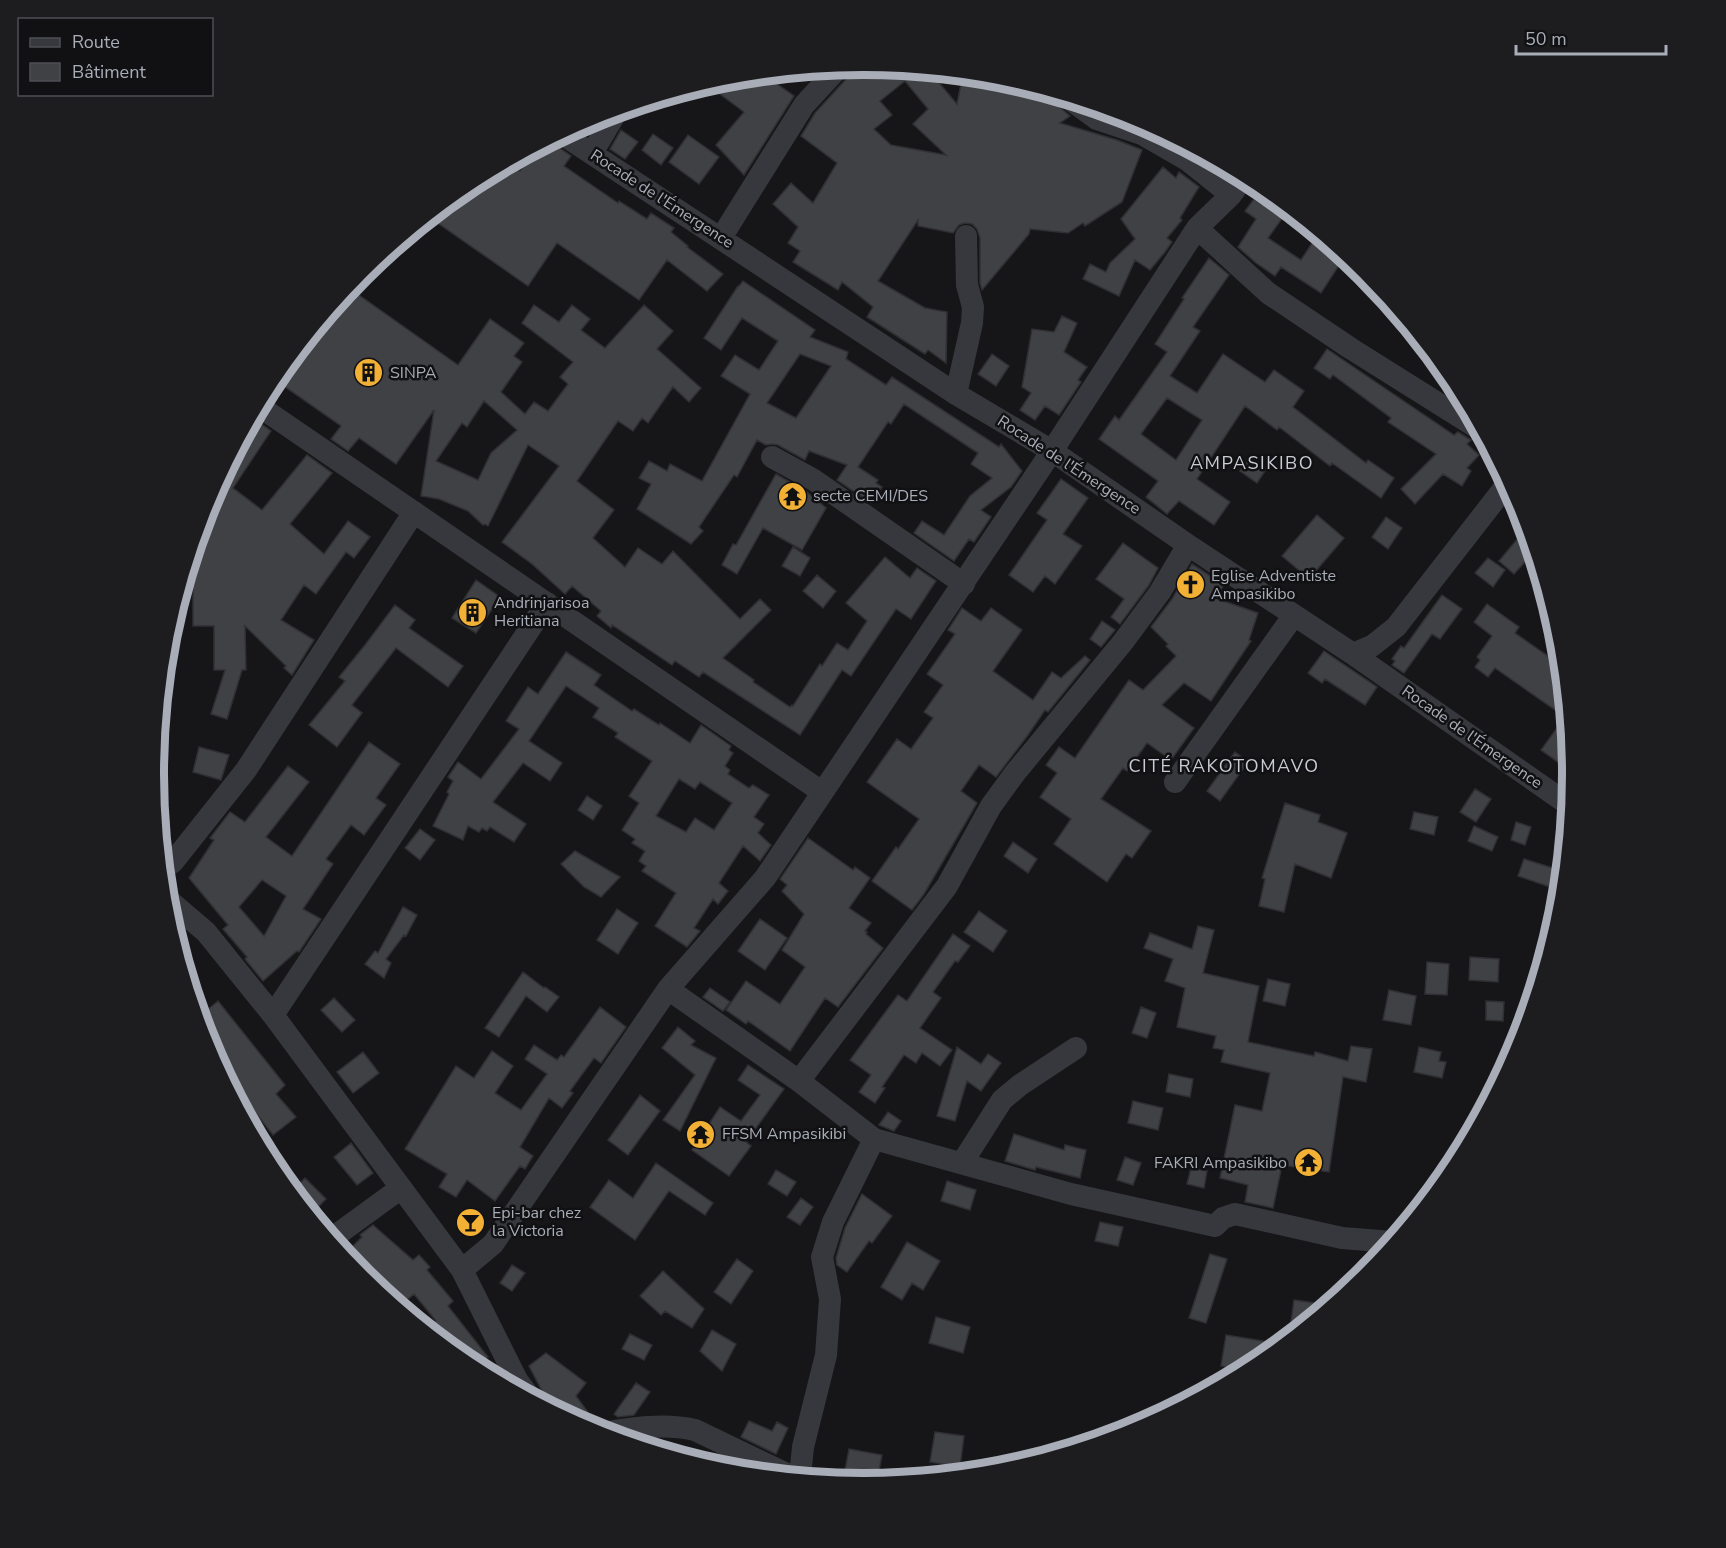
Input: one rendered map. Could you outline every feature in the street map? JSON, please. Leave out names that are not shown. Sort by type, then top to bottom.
[{"type":"street","points":[[721,238],[804,105],[831,76]]},
{"type":"street","points":[[462,1270],[493,1244],[668,989],[765,878],[1052,451],[1197,228],[1237,186],[1142,134],[1097,119],[1087,112]]},
{"type":"street","points":[[592,153],[610,123]]},
{"type":"street","name":"Rocade de l'Émergence","points":[[571,139],[956,394],[1052,451],[1188,545],[1353,654],[1561,800]]},
{"type":"street","points":[[1197,228],[1268,293],[1465,420]]},
{"type":"street","points":[[956,394],[972,323],[973,307],[967,285],[966,236]]},
{"type":"street","points":[[266,411],[822,792]]},
{"type":"street","points":[[772,458],[814,480],[963,584]]},
{"type":"street","points":[[1353,654],[1372,646],[1396,627],[1502,491]]},
{"type":"street","points":[[170,864],[246,771],[414,512]]},
{"type":"street","points":[[799,1081],[947,886],[991,806],[1015,773],[1123,642],[1160,592],[1188,545]]},
{"type":"street","points":[[273,1015],[547,603]]},
{"type":"street","points":[[1175,782],[1294,615]]},
{"type":"street","points":[[177,907],[206,932],[273,1015],[462,1270],[518,1382]]},
{"type":"street","points":[[668,989],[799,1081],[874,1139],[1071,1194],[1215,1226],[1223,1218],[1235,1214],[1342,1238],[1383,1241]]},
{"type":"street","points":[[962,1163],[1002,1100],[1020,1085],[1076,1048]]},
{"type":"street","points":[[801,1470],[803,1447],[826,1355],[830,1299],[822,1257],[833,1222],[874,1139]]},
{"type":"street","points":[[337,1235],[401,1188]]},
{"type":"street","points":[[622,1430],[681,1426],[695,1430],[772,1467]]},
{"type":"building","points":[[849,76],[909,76],[936,79],[957,104],[961,82],[1044,99],[1056,103],[1070,116],[1060,123],[1142,150],[1122,202],[1085,226],[1083,223],[1068,233],[1030,229],[1029,234],[982,290],[980,238],[977,229],[972,224],[965,223],[959,225],[953,233],[918,226],[918,220],[878,281],[925,308],[947,312],[946,363],[928,350],[925,354],[867,317],[873,307],[842,282],[838,290],[793,262],[800,251],[788,243],[798,227],[773,204],[791,183],[813,203],[837,163],[801,136],[815,113]],"holes":[[[905,81],[928,109],[913,124],[946,155],[891,145],[874,129],[892,115],[880,101]]]},
{"type":"building","points":[[773,81],[794,96],[744,175],[716,145],[744,112],[716,91]]},
{"type":"building","points":[[621,130],[638,142],[625,159],[610,149]]},
{"type":"building","points":[[653,134],[673,148],[661,165],[642,150]]},
{"type":"building","points":[[688,135],[719,157],[699,184],[669,162]]},
{"type":"building","points":[[557,146],[571,156],[564,166],[618,203],[619,201],[647,219],[651,213],[674,228],[671,232],[723,274],[707,291],[667,260],[639,300],[557,243],[528,286],[435,221],[513,169],[520,171],[527,161]]},
{"type":"building","points":[[1163,167],[1176,178],[1179,172],[1199,187],[1180,218],[1182,220],[1167,238],[1172,242],[1165,252],[1150,270],[1135,260],[1119,296],[1083,279],[1090,264],[1106,272],[1110,263],[1135,239],[1121,219]]},
{"type":"building","points":[[1254,199],[1261,204],[1263,201],[1284,216],[1268,238],[1301,260],[1314,240],[1340,264],[1321,293],[1281,267],[1275,276],[1238,247],[1256,219],[1245,211]]},
{"type":"building","points":[[1209,258],[1229,275],[1193,327],[1200,331],[1170,376],[1197,393],[1223,354],[1265,382],[1274,370],[1304,391],[1293,407],[1366,463],[1368,460],[1394,478],[1381,498],[1332,463],[1330,466],[1279,427],[1277,430],[1245,406],[1197,479],[1230,502],[1214,525],[1179,501],[1167,514],[1146,497],[1158,481],[1099,439],[1115,416],[1119,420],[1167,352],[1155,344],[1184,299],[1182,298]],"holes":[[[1167,398],[1202,420],[1176,460],[1141,434]]]},
{"type":"building","points":[[743,281],[815,330],[810,337],[848,352],[846,359],[886,385],[892,377],[999,447],[1001,444],[1022,471],[1011,487],[981,510],[991,517],[974,542],[969,539],[954,561],[914,533],[922,521],[944,535],[970,496],[992,478],[971,464],[978,453],[904,404],[891,424],[888,422],[858,467],[878,480],[876,483],[882,487],[871,503],[837,480],[847,465],[809,451],[805,460],[778,445],[766,445],[757,440],[737,477],[734,475],[699,527],[703,531],[691,544],[637,509],[651,484],[639,478],[649,461],[667,471],[670,464],[702,481],[750,394],[721,376],[735,355],[759,370],[778,341],[742,318],[721,350],[704,338]],"holes":[[[800,354],[831,366],[796,418],[767,403]]]},
{"type":"building","points":[[356,293],[458,365],[490,319],[524,343],[514,356],[522,362],[501,392],[525,414],[534,402],[548,411],[568,384],[560,377],[573,362],[522,323],[534,305],[559,322],[572,305],[590,319],[581,330],[605,348],[644,305],[673,331],[657,349],[701,388],[689,402],[673,387],[648,423],[642,418],[633,431],[618,421],[577,481],[614,510],[593,538],[625,567],[638,548],[662,564],[673,551],[740,619],[760,599],[771,610],[723,658],[790,707],[793,706],[820,664],[822,666],[837,643],[848,650],[867,621],[846,603],[885,557],[910,578],[917,568],[936,581],[911,619],[896,609],[851,676],[842,670],[800,735],[703,672],[699,677],[675,661],[672,665],[612,625],[611,628],[597,616],[601,611],[572,586],[565,594],[532,564],[502,542],[559,466],[528,445],[488,526],[483,525],[468,511],[439,499],[421,496],[434,410],[396,464],[359,438],[348,451],[331,439],[341,426],[283,385],[308,348]],"holes":[[[484,401],[517,430],[491,453],[478,480],[436,461],[462,423],[467,427]]]},
{"type":"building","points":[[1062,316],[1077,323],[1064,352],[1087,367],[1078,380],[1081,382],[1059,415],[1045,406],[1035,420],[1020,410],[1031,393],[1022,387],[1032,329],[1054,332]]},
{"type":"building","points":[[1327,349],[1454,435],[1458,432],[1471,440],[1467,444],[1479,455],[1467,468],[1471,471],[1462,486],[1443,474],[1415,504],[1401,489],[1436,454],[1388,422],[1391,418],[1333,375],[1330,379],[1314,368]]},
{"type":"building","points":[[992,354],[1009,366],[996,386],[978,374]]},
{"type":"building","points":[[259,422],[271,431],[233,488],[262,510],[307,455],[332,473],[290,524],[324,554],[348,521],[370,537],[354,558],[346,552],[316,594],[304,585],[281,620],[314,640],[292,675],[284,668],[286,666],[245,626],[246,670],[242,670],[227,719],[211,714],[225,670],[214,670],[214,626],[193,626],[193,589],[190,588],[217,507]]},
{"type":"building","points":[[1250,457],[1267,468],[1257,483],[1240,471]]},
{"type":"building","points":[[776,474],[807,492],[826,508],[802,550],[763,528],[737,574],[722,565],[733,544],[736,545]]},
{"type":"building","points":[[1061,479],[1088,498],[1063,534],[1082,546],[1055,584],[1045,576],[1033,592],[1009,575],[1047,520],[1037,513]]},
{"type":"building","points":[[1317,515],[1344,538],[1309,579],[1282,556]]},
{"type":"building","points":[[1386,517],[1402,528],[1388,549],[1372,537]]},
{"type":"building","points":[[1519,537],[1521,539],[1528,559],[1514,574],[1499,561]]},
{"type":"building","points":[[1123,543],[1158,568],[1149,585],[1120,624],[1111,617],[1124,599],[1096,579]]},
{"type":"building","points":[[793,547],[810,558],[800,576],[782,566]]},
{"type":"building","points":[[1488,558],[1505,570],[1493,587],[1475,573]]},
{"type":"building","points":[[1192,564],[1224,585],[1215,598],[1258,613],[1249,640],[1251,641],[1211,701],[1184,683],[1162,705],[1194,728],[1171,760],[1147,743],[1127,771],[1123,768],[1101,799],[1151,831],[1132,858],[1126,854],[1107,882],[1054,844],[1071,819],[1040,797],[1057,773],[1046,765],[1059,747],[1075,758],[1129,680],[1143,690],[1176,656],[1151,627],[1172,599]]},
{"type":"building","points":[[817,575],[836,591],[823,608],[803,591]]},
{"type":"building","name":"Andrinjarisoa Heritiana","points":[[476,580],[500,597],[476,633],[452,618]]},
{"type":"building","points":[[1442,595],[1462,609],[1440,639],[1432,634],[1404,673],[1392,665],[1395,661],[1392,659],[1401,646],[1404,648]]},
{"type":"building","points":[[1487,604],[1519,627],[1515,633],[1552,659],[1559,713],[1495,668],[1488,677],[1475,667],[1480,660],[1477,657],[1492,636],[1474,622]]},
{"type":"building","points":[[395,605],[415,620],[409,628],[463,666],[448,687],[396,648],[352,705],[362,713],[337,747],[309,725],[345,681],[339,677]]},
{"type":"building","points":[[962,608],[981,621],[991,608],[1022,630],[993,671],[1033,700],[1052,672],[1061,678],[1085,656],[1090,660],[1048,712],[1045,710],[996,777],[979,765],[961,791],[977,803],[924,894],[912,910],[872,881],[919,819],[867,782],[897,739],[911,749],[933,718],[924,712],[943,685],[927,674],[955,634],[948,630]]},
{"type":"building","points":[[1102,621],[1115,630],[1101,647],[1090,639]]},
{"type":"building","points":[[1324,651],[1377,687],[1365,705],[1325,679],[1322,683],[1308,673]]},
{"type":"building","points":[[566,652],[601,675],[594,685],[632,711],[634,709],[659,725],[660,723],[690,743],[701,725],[731,746],[729,750],[733,753],[725,766],[730,770],[728,774],[749,788],[753,785],[769,795],[754,817],[764,824],[758,833],[771,845],[760,861],[743,846],[719,883],[728,891],[718,904],[713,899],[694,928],[700,931],[687,947],[655,926],[676,893],[642,871],[646,866],[639,861],[645,851],[632,843],[635,839],[622,830],[639,803],[629,796],[652,761],[615,737],[618,733],[593,717],[599,708],[566,686],[529,741],[562,763],[550,781],[523,763],[493,802],[526,824],[514,842],[490,827],[487,831],[482,828],[479,832],[468,826],[463,840],[433,826],[453,781],[448,777],[458,762],[481,779],[519,729],[506,721],[528,687],[538,694]],"holes":[[[679,779],[695,789],[700,782],[732,803],[714,830],[695,818],[686,832],[656,816]]]},
{"type":"building","points":[[1560,723],[1562,765],[1541,750]]},
{"type":"building","points":[[369,742],[400,764],[376,798],[386,805],[364,835],[351,825],[326,859],[333,864],[303,909],[321,919],[299,952],[297,951],[263,981],[245,959],[247,957],[223,929],[228,925],[189,878],[214,840],[210,838],[230,812],[245,822],[288,766],[309,782],[266,837],[292,856]],"holes":[[[262,880],[286,896],[264,936],[239,907]]]},
{"type":"building","points":[[199,747],[229,755],[221,780],[193,772]]},
{"type":"building","points":[[1235,752],[1248,762],[1220,801],[1207,791]]},
{"type":"building","points":[[1475,789],[1491,799],[1476,822],[1460,812]]},
{"type":"building","points":[[587,796],[602,806],[593,820],[578,810]]},
{"type":"building","points":[[1285,803],[1320,815],[1318,822],[1347,833],[1331,878],[1295,864],[1284,912],[1259,906],[1265,879],[1262,878]]},
{"type":"building","points":[[1414,812],[1438,817],[1434,835],[1410,829]]},
{"type":"building","points":[[1516,822],[1531,827],[1525,845],[1511,840]]},
{"type":"building","points":[[1474,826],[1498,837],[1492,851],[1468,841]]},
{"type":"building","points":[[420,829],[435,840],[420,860],[405,848]]},
{"type":"building","points":[[808,838],[853,870],[855,867],[870,878],[849,908],[871,923],[865,931],[866,934],[883,948],[838,1007],[825,998],[790,1051],[748,1021],[746,1024],[726,1010],[746,981],[780,1004],[805,967],[782,950],[804,914],[782,891],[787,885],[780,879]]},
{"type":"building","points":[[1013,842],[1037,859],[1028,873],[1004,856]]},
{"type":"building","points":[[575,851],[620,877],[601,897],[584,887],[561,864]]},
{"type":"building","points":[[1524,859],[1555,869],[1552,888],[1518,876]]},
{"type":"building","points":[[403,907],[417,915],[406,936],[404,935],[386,959],[391,963],[384,978],[365,964],[375,951],[378,953]]},
{"type":"building","points":[[617,909],[638,923],[618,954],[597,940]]},
{"type":"building","points":[[979,911],[1007,931],[993,952],[964,932]]},
{"type":"building","points":[[760,919],[787,938],[765,970],[738,951]]},
{"type":"building","points":[[1198,926],[1214,930],[1203,973],[1259,986],[1248,1042],[1314,1056],[1315,1052],[1348,1061],[1351,1046],[1372,1049],[1366,1082],[1343,1077],[1329,1172],[1282,1165],[1273,1208],[1245,1202],[1248,1185],[1220,1178],[1235,1105],[1262,1111],[1270,1073],[1221,1062],[1224,1050],[1213,1048],[1216,1036],[1177,1027],[1185,988],[1165,981],[1173,959],[1144,948],[1150,933],[1192,949]]},
{"type":"building","points":[[953,934],[970,946],[958,962],[955,961],[933,992],[941,998],[920,1028],[952,1050],[940,1066],[922,1053],[916,1063],[904,1055],[882,1087],[885,1088],[875,1103],[859,1092],[871,1075],[850,1060],[898,995],[907,1001]]},
{"type":"building","points":[[1470,957],[1499,959],[1498,982],[1469,980]]},
{"type":"building","points":[[1427,962],[1449,964],[1447,995],[1425,994]]},
{"type":"building","points":[[523,972],[559,997],[547,1012],[526,996],[499,1037],[485,1028]]},
{"type":"building","points":[[1268,979],[1290,984],[1285,1006],[1263,1001]]},
{"type":"building","points":[[710,988],[730,1002],[723,1011],[703,997]]},
{"type":"building","points":[[1389,990],[1416,996],[1411,1025],[1383,1020]]},
{"type":"building","points":[[334,998],[355,1020],[342,1032],[321,1010]]},
{"type":"building","points":[[218,1001],[285,1085],[276,1094],[296,1117],[273,1135],[244,1098],[206,1011]]},
{"type":"building","points":[[1486,1001],[1504,1002],[1503,1021],[1486,1020]]},
{"type":"building","points":[[600,1007],[626,1027],[601,1063],[594,1058],[570,1091],[573,1093],[562,1108],[549,1098],[520,1147],[533,1156],[525,1169],[520,1166],[495,1201],[467,1180],[456,1197],[439,1187],[447,1174],[405,1149],[456,1066],[474,1078],[492,1051],[513,1066],[495,1093],[521,1110],[547,1074],[525,1059],[534,1045],[557,1060],[561,1055],[564,1057]]},
{"type":"building","points":[[1141,1007],[1156,1013],[1147,1038],[1132,1033]]},
{"type":"building","points":[[678,1027],[695,1041],[691,1045],[716,1058],[680,1131],[663,1120],[695,1075],[662,1048]]},
{"type":"building","points":[[957,1047],[981,1064],[988,1054],[1001,1063],[981,1091],[967,1081],[955,1121],[937,1116]]},
{"type":"building","points":[[1419,1047],[1441,1052],[1439,1061],[1446,1062],[1442,1078],[1414,1072]]},
{"type":"building","points":[[363,1052],[379,1073],[353,1093],[337,1072]]},
{"type":"building","points":[[748,1065],[784,1089],[746,1142],[751,1146],[729,1176],[692,1150],[720,1107],[741,1121],[760,1095],[738,1080]]},
{"type":"building","points":[[1169,1074],[1193,1079],[1190,1097],[1166,1092]]},
{"type":"building","points":[[640,1095],[660,1111],[628,1155],[608,1140]]},
{"type":"building","points":[[1133,1101],[1163,1108],[1158,1130],[1128,1123]]},
{"type":"building","points":[[888,1112],[901,1121],[894,1131],[879,1125]]},
{"type":"building","points":[[1014,1134],[1064,1150],[1065,1145],[1086,1150],[1080,1178],[1036,1167],[1035,1170],[1005,1161]]},
{"type":"building","points":[[351,1143],[373,1173],[357,1185],[334,1157]]},
{"type":"building","points":[[1125,1157],[1141,1163],[1133,1185],[1117,1180]]},
{"type":"building","points":[[656,1163],[713,1203],[705,1215],[669,1191],[635,1240],[590,1207],[609,1180],[633,1198]]},
{"type":"building","points":[[1191,1168],[1207,1171],[1204,1188],[1187,1184]]},
{"type":"building","points":[[776,1170],[796,1182],[787,1196],[768,1184]]},
{"type":"building","points":[[305,1178],[326,1199],[316,1209],[298,1185]]},
{"type":"building","points":[[947,1181],[976,1190],[970,1210],[941,1201]]},
{"type":"building","points":[[862,1194],[892,1216],[872,1243],[869,1241],[847,1272],[837,1265],[836,1258],[845,1228]]},
{"type":"building","points":[[801,1198],[813,1207],[800,1225],[787,1217]]},
{"type":"building","points":[[1100,1222],[1123,1227],[1118,1246],[1095,1241]]},
{"type":"building","points":[[373,1225],[413,1260],[419,1255],[430,1267],[427,1270],[453,1301],[448,1306],[488,1357],[484,1360],[432,1325],[436,1321],[414,1294],[405,1302],[402,1300],[350,1249],[362,1237],[360,1235]]},
{"type":"building","points":[[907,1242],[940,1261],[923,1290],[912,1283],[902,1300],[881,1287]]},
{"type":"building","points":[[1210,1254],[1227,1259],[1206,1323],[1189,1318]]},
{"type":"building","points":[[737,1259],[753,1271],[731,1304],[714,1292]]},
{"type":"building","points":[[512,1265],[525,1273],[512,1291],[500,1283]]},
{"type":"building","points":[[663,1271],[704,1309],[692,1328],[665,1311],[661,1315],[640,1296]]},
{"type":"building","points":[[1294,1300],[1320,1304],[1290,1328]]},
{"type":"building","points":[[936,1317],[970,1327],[963,1353],[929,1343]]},
{"type":"building","points":[[712,1330],[736,1344],[722,1371],[700,1351]]},
{"type":"building","points":[[630,1334],[652,1345],[644,1360],[622,1349]]},
{"type":"building","points":[[1226,1335],[1270,1342],[1231,1368],[1221,1366]]},
{"type":"building","points":[[546,1353],[586,1383],[576,1396],[590,1415],[588,1416],[542,1394],[529,1366]]},
{"type":"building","points":[[636,1383],[650,1392],[634,1415],[618,1417],[614,1414]]},
{"type":"building","points":[[749,1421],[772,1431],[777,1422],[788,1428],[776,1454],[741,1437]]},
{"type":"building","points":[[935,1432],[964,1436],[960,1466],[930,1462]]},
{"type":"building","points":[[849,1449],[882,1455],[879,1473],[845,1470]]},
{"type":"place","name":"SINPA","points":[[369,373]]},
{"type":"place","name":"secte CEMI/DES","points":[[792,496]]},
{"type":"place","name":"Eglise Adventiste Ampasikibo","points":[[1190,585]]},
{"type":"place","name":"Andrinjarisoa Heritiana","points":[[473,612]]},
{"type":"place","name":"FFSM Ampasikibi","points":[[701,1134]]},
{"type":"place","name":"FAKRI Ampasikibo","points":[[1308,1163]]},
{"type":"place","name":"Epi-bar chez la Victoria","points":[[471,1222]]},
{"type":"district","name":"AMPASIKIBO","points":[[1252,463]]},
{"type":"district","name":"CITÉ RAKOTOMAVO","points":[[1224,766]]}]
